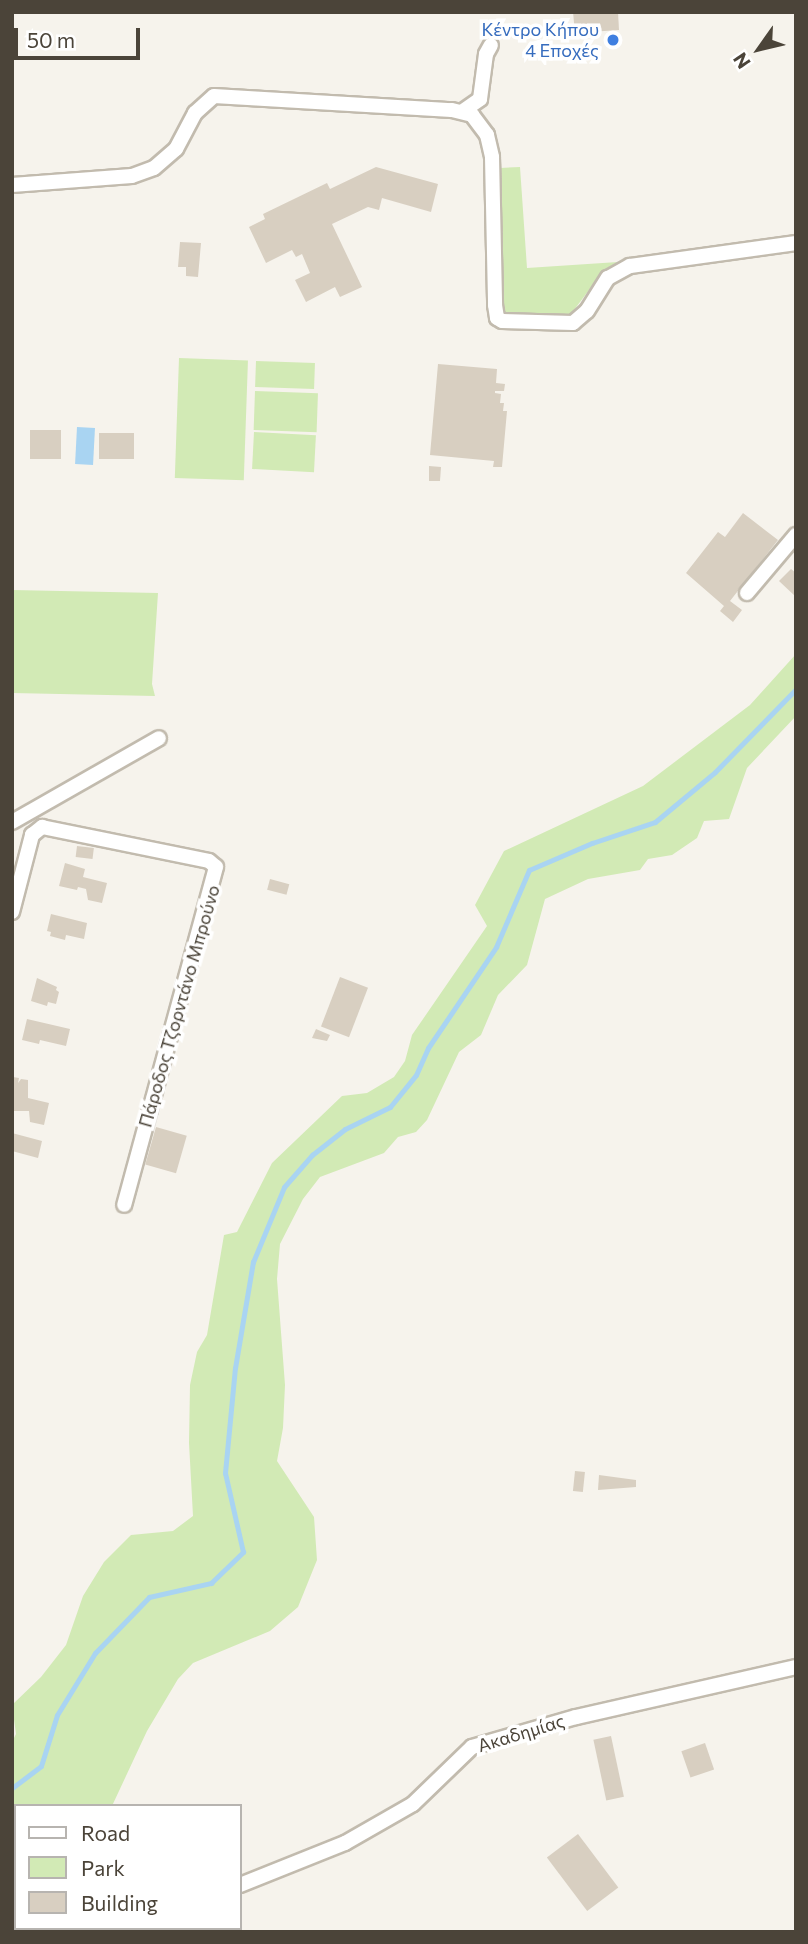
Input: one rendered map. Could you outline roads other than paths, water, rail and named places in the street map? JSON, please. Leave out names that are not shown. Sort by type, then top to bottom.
[{"type":"street","points":[[463,111],[480,99],[486,54],[491,45]]},
{"type":"street","points":[[12,185],[132,176],[154,168],[176,149],[195,113],[214,96],[463,111],[480,124],[487,135],[492,156],[495,305],[497,318],[502,321],[573,323],[587,311],[608,278],[630,266],[796,243]]},
{"type":"street","points":[[747,593],[796,535]]},
{"type":"street","points":[[12,822],[159,738]]},
{"type":"street","name":"Πάροδος Τζορντάνο Μπρούνο","points":[[12,912],[32,835],[42,827],[209,861],[216,867],[124,1205]]},
{"type":"street","name":"Ακαδημίας","points":[[242,1884],[345,1843],[413,1804],[472,1747],[576,1717],[796,1667]]},
{"type":"water","points":[[77,427],[95,428],[93,465],[75,464]]},
{"type":"waterway","points":[[12,1788],[41,1766],[57,1715],[95,1653],[149,1597],[211,1583],[243,1552],[225,1473],[235,1368],[253,1262],[284,1187],[312,1155],[345,1129],[390,1107],[416,1075],[428,1048],[496,947],[529,870],[592,843],[655,822],[715,772],[796,689]]},
{"type":"place","name":"Κέντρο Κήπου 4 Εποχές","points":[[613,40]]}]
